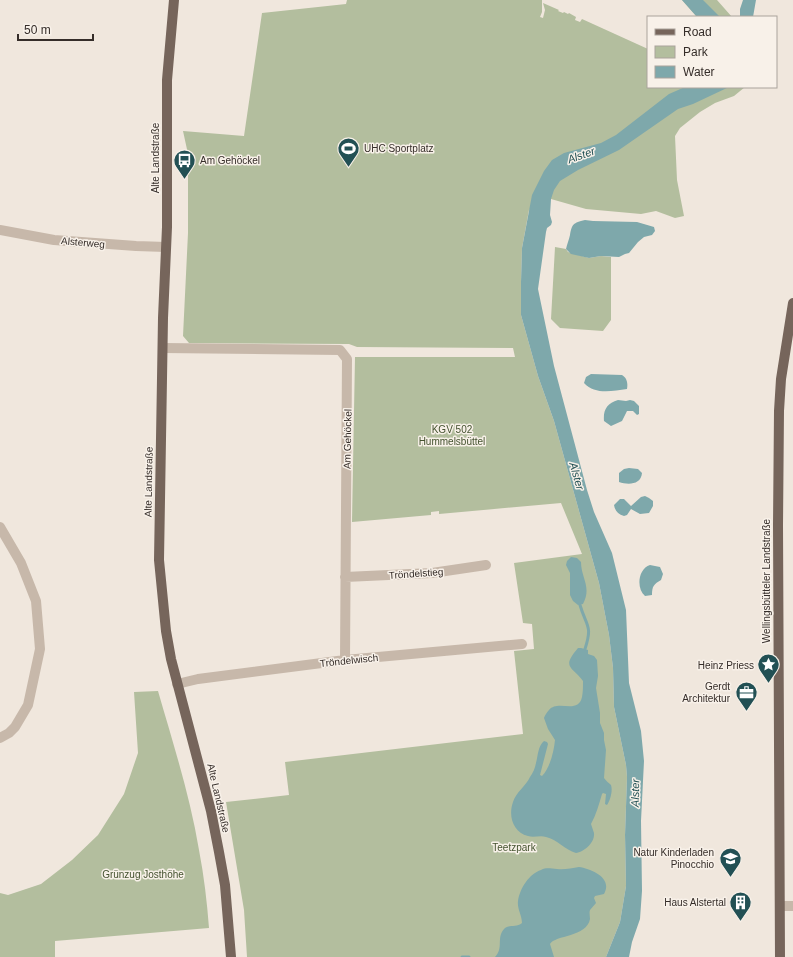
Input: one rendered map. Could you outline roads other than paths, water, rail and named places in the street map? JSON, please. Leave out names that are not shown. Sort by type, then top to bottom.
[{"type":"main road","name":"Alte Landstraße","points":[[174,0],[167,80],[166,247],[159,560],[166,631],[177,684],[210,811],[225,884],[231,957]]},
{"type":"main road","name":"Wellingsbütteler Landstraße","points":[[780,957],[778,525],[779,411],[781,379],[793,303]]},
{"type":"street","name":"Alsterweg","points":[[0,230],[54,240],[166,247]]},
{"type":"street","name":"Am Gehöckel","points":[[163,348],[340,350],[347,359],[344,660]]},
{"type":"street","points":[[0,527],[20,563],[36,601],[40,649],[28,705],[15,727],[9,733],[0,738]]},
{"type":"street","name":"Tröndelstieg","points":[[345,577],[432,573],[486,565]]},
{"type":"street","name":"Tröndelwisch","points":[[177,684],[198,679],[344,660],[522,644]]},
{"type":"street","points":[[780,906],[793,906]]},
{"type":"water","points":[[682,0],[703,0],[719,16],[696,16]]},
{"type":"water","points":[[743,0],[756,0],[753,16],[740,16],[740,9]]},
{"type":"water","name":"Alster","points":[[683,88],[727,88],[693,104],[678,109],[619,150],[578,170],[560,181],[554,190],[551,199],[550,215],[552,222],[547,228],[546,232],[538,289],[554,366],[587,490],[594,512],[612,553],[626,610],[629,683],[641,731],[644,761],[641,821],[642,891],[640,919],[632,942],[629,957],[606,957],[620,922],[626,886],[626,765],[614,707],[613,668],[609,635],[599,583],[554,421],[538,376],[521,315],[522,248],[532,195],[544,171],[552,160],[564,153],[601,143],[616,135],[669,94]]},
{"type":"water","points":[[585,220],[637,222],[654,227],[655,231],[652,235],[644,237],[638,242],[629,253],[619,257],[601,256],[589,258],[571,254],[566,249],[572,226]]},
{"type":"water","points":[[591,374],[622,375],[627,381],[627,389],[616,391],[598,391],[588,387],[584,383],[586,377]]},
{"type":"water","points":[[618,400],[634,401],[639,406],[639,414],[637,415],[633,411],[627,411],[622,421],[611,426],[604,421],[605,410],[608,405]]},
{"type":"water","points":[[624,469],[638,469],[642,473],[639,480],[630,484],[619,482],[619,473]]},
{"type":"water","points":[[645,496],[653,501],[653,506],[649,513],[640,514],[631,509],[627,515],[624,516],[618,513],[615,509],[614,505],[620,499],[624,499],[631,506],[641,497]]},
{"type":"water","points":[[571,557],[577,558],[581,562],[586,587],[583,604],[578,605],[573,601],[570,595],[570,573],[566,565],[567,561]]},
{"type":"water","points":[[650,565],[660,567],[663,574],[661,580],[652,589],[652,595],[645,596],[642,593],[639,584],[643,570]]},
{"type":"water","points":[[578,648],[588,650],[588,654],[594,656],[597,660],[598,676],[596,688],[600,723],[604,733],[606,750],[604,778],[611,785],[612,790],[607,805],[605,804],[606,794],[602,794],[591,824],[594,833],[593,840],[585,849],[576,853],[568,850],[550,838],[544,836],[530,837],[523,834],[515,827],[511,813],[514,798],[533,772],[536,765],[539,748],[544,741],[548,744],[540,775],[542,776],[545,773],[551,759],[555,740],[548,729],[544,718],[546,714],[553,707],[572,706],[580,702],[583,691],[583,681],[572,669],[569,663],[570,659]]},
{"type":"water","points":[[579,867],[595,872],[600,875],[606,883],[604,894],[595,896],[594,898],[596,903],[590,910],[588,925],[577,932],[553,941],[550,944],[554,957],[495,957],[498,954],[500,936],[504,929],[522,923],[518,901],[523,887],[529,878],[537,872],[549,868],[562,869]]},
{"type":"waterway","points":[[580,605],[589,630],[585,649]]},
{"type":"waterway","points":[[462,957],[469,957]]},
{"type":"place","name":"UHC Sportplatz","points":[[348,168]]},
{"type":"place","name":"Am Gehöckel","points":[[185,180]]},
{"type":"place","name":"Heinz Priess","points":[[769,684]]},
{"type":"place","name":"Gerdt Architektur","points":[[746,712]]},
{"type":"place","name":"Natur Kinderladen Pinocchio","points":[[730,878]]},
{"type":"place","name":"Haus Alstertal","points":[[741,922]]},
{"type":"park label","name":"KGV 502 Hummelsbüttel","points":[[452,434]]},
{"type":"park label","name":"Teetzpark","points":[[514,847]]},
{"type":"park label","name":"Grünzug Josthöhe","points":[[143,874]]}]
